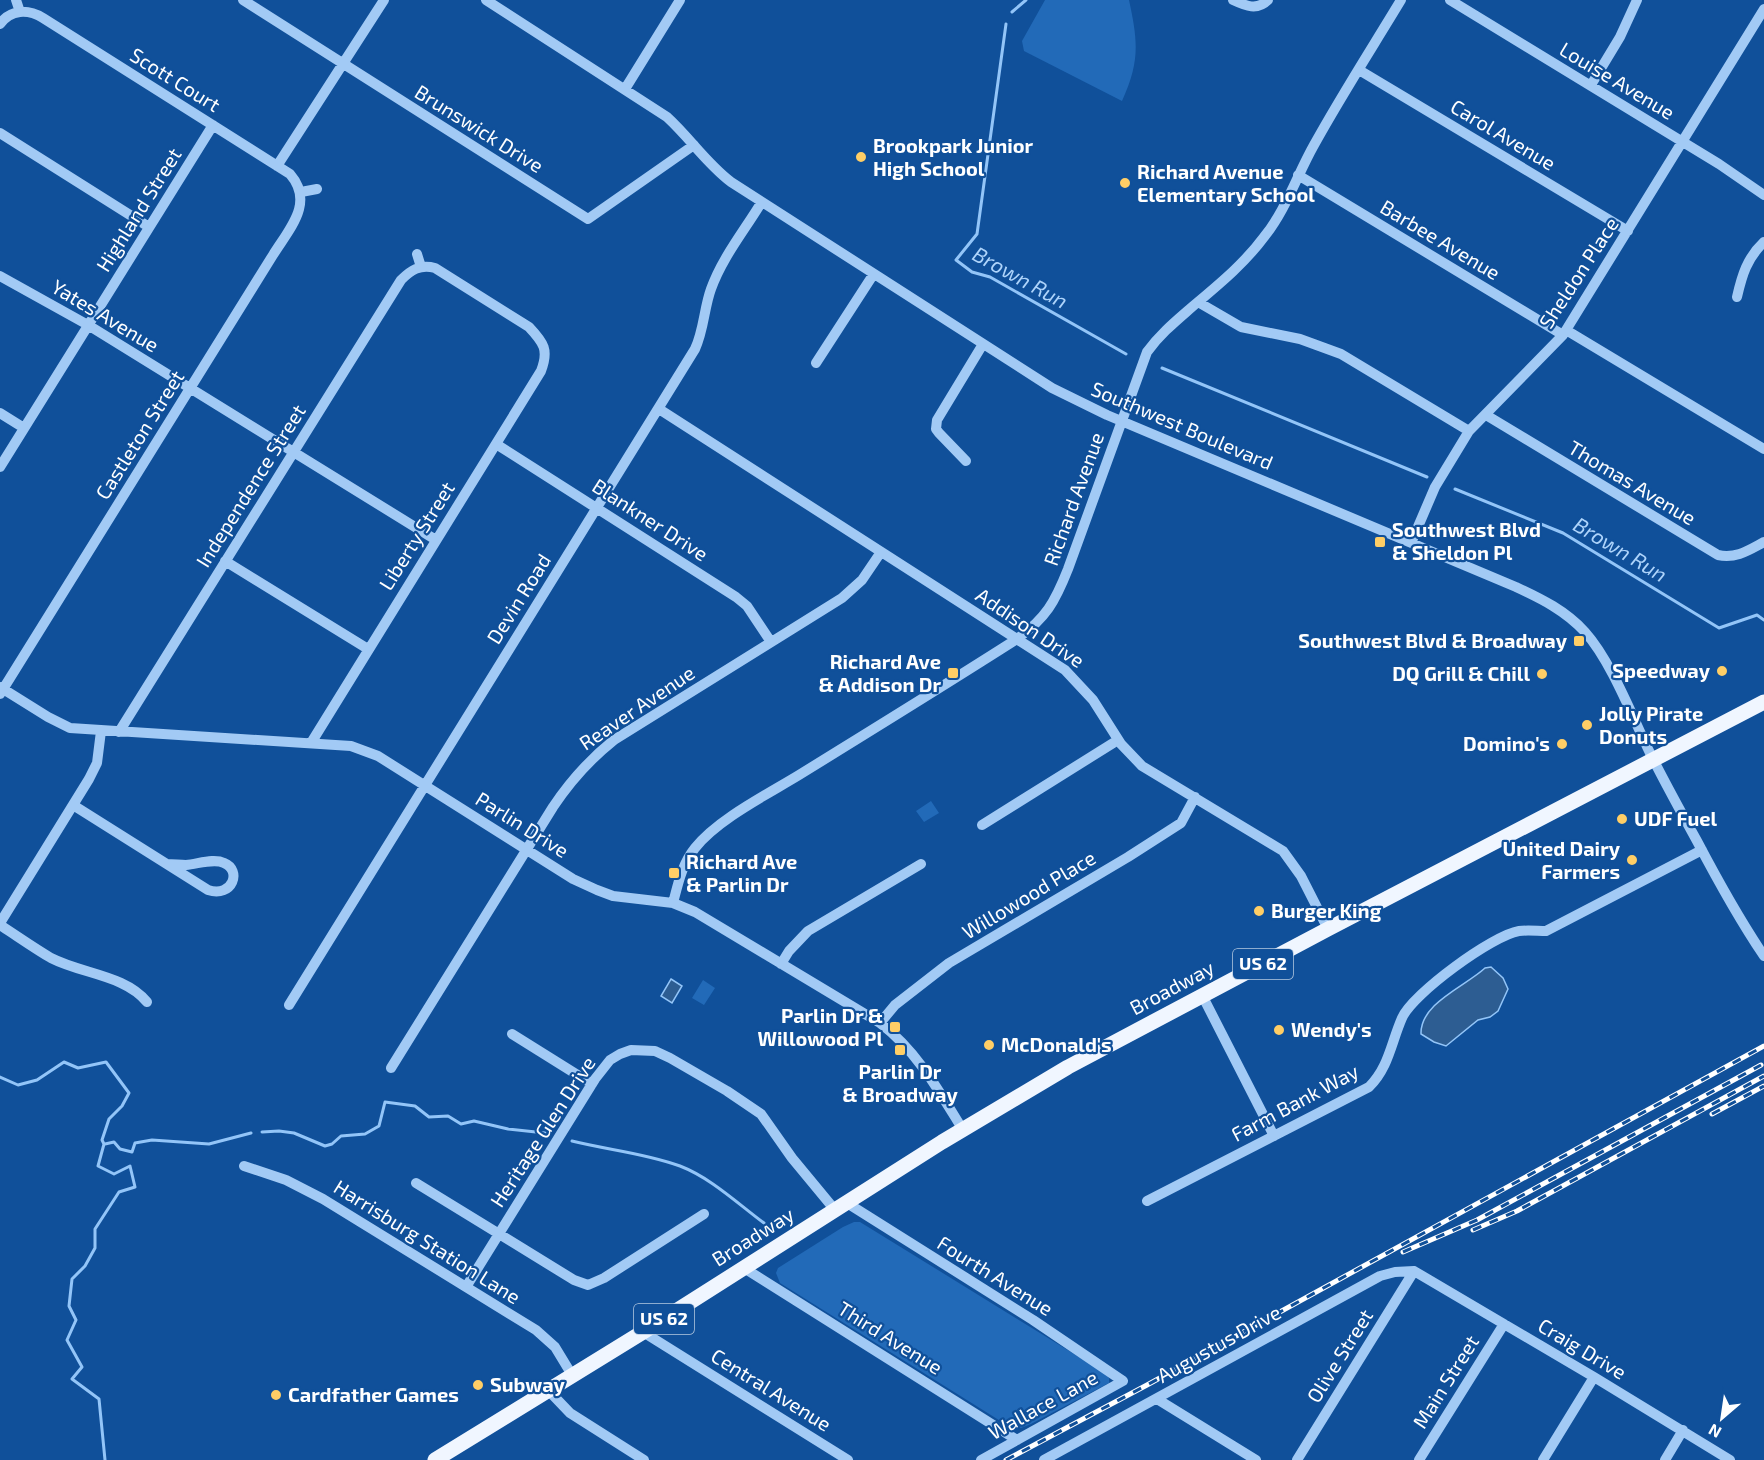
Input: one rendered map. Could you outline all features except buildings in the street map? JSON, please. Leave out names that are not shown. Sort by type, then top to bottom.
[{"type":"main road","name":"Broadway","points":[[442,1458],[963,1130],[1068,1067],[1764,702]]},
{"type":"street","points":[[0,24],[8,15],[20,12],[16,0]]},
{"type":"street","name":"Brunswick Drive","points":[[243,0],[588,219],[694,145]]},
{"type":"street","points":[[278,166],[384,0]]},
{"type":"street","name":"Southwest Boulevard","points":[[486,0],[667,117],[719,173],[761,203],[1052,388],[1122,421],[1544,600],[1574,622],[1587,634],[1605,661],[1702,850],[1742,924],[1764,956]]},
{"type":"street","points":[[625,89],[680,0]]},
{"type":"street","points":[[1233,0],[1251,7],[1259,7],[1268,0]]},
{"type":"street","name":"Richard Avenue","points":[[673,903],[681,873],[689,857],[708,835],[733,816],[1017,639],[1041,620],[1059,592],[1147,352],[1155,341],[1237,268],[1262,240],[1285,204],[1329,117],[1401,0]]},
{"type":"street","name":"Louise Avenue","points":[[1450,0],[1719,164],[1764,195]]},
{"type":"street","points":[[1591,86],[1620,37],[1637,0]]},
{"type":"street","name":"Sheldon Place","points":[[1411,543],[1435,487],[1469,431],[1486,416],[1564,332],[1764,9]]},
{"type":"street","name":"Scott Court","points":[[20,12],[28,11],[43,18],[278,166],[290,174],[297,182],[301,192]]},
{"type":"street","name":"Carol Avenue","points":[[1359,70],[1628,231]]},
{"type":"street","name":"Highland Street","points":[[0,466],[213,125]]},
{"type":"street","points":[[0,133],[149,227]]},
{"type":"street","name":"Barbee Avenue","points":[[1298,175],[1764,449]]},
{"type":"street","points":[[301,192],[317,189]]},
{"type":"street","name":"Castleton Street","points":[[1,690],[298,216],[301,192]]},
{"type":"street","name":"Devin Road","points":[[289,1005],[659,409],[699,339],[710,290],[717,275],[761,203]]},
{"type":"street","points":[[1737,297],[1742,273],[1764,242]]},
{"type":"street","points":[[417,254],[421,267]]},
{"type":"street","name":"Liberty Street","points":[[311,742],[541,371],[545,359],[544,347],[529,327],[435,268],[421,267]]},
{"type":"street","name":"Independence Street","points":[[119,732],[400,280],[409,271],[421,267]]},
{"type":"street","points":[[816,363],[873,275]]},
{"type":"street","name":"Yates Avenue","points":[[0,276],[88,325],[436,540]]},
{"type":"street","points":[[1198,302],[1241,327],[1300,339],[1341,354],[1469,431]]},
{"type":"street","points":[[966,461],[936,429],[937,420],[983,345]]},
{"type":"street","name":"Addison Drive","points":[[659,409],[1065,670],[1081,685],[1118,740],[1142,766],[1283,851],[1301,876],[1328,929]]},
{"type":"street","points":[[0,413],[24,428]]},
{"type":"street","name":"Thomas Avenue","points":[[1486,416],[1718,555],[1741,554],[1764,542]]},
{"type":"street","name":"Blankner Drive","points":[[496,444],[598,507],[735,597],[747,606],[771,642]]},
{"type":"street","name":"Reaver Avenue","points":[[391,1068],[570,781],[590,759],[614,740],[848,593],[862,580],[881,552]]},
{"type":"street","points":[[225,561],[368,649]]},
{"type":"street","name":"Parlin Drive","points":[[1,690],[60,724],[82,730],[311,742],[366,750],[527,848],[573,879],[597,890],[631,899],[673,903],[718,925],[880,1023],[893,1033],[920,1064],[963,1130]]},
{"type":"street","points":[[100,731],[97,763],[0,924],[52,958],[127,986],[139,992],[147,1002]]},
{"type":"street","points":[[982,825],[1118,740]]},
{"type":"street","name":"Willowood Place","points":[[880,1023],[895,1005],[950,963],[1181,823],[1195,797]]},
{"type":"street","points":[[73,805],[208,890],[216,893],[229,888],[232,881],[233,873],[230,866],[222,861],[183,865],[167,864]]},
{"type":"street","name":"Farm Bank Way","points":[[1147,1201],[1369,1087],[1382,1071],[1408,1006],[1468,958],[1504,936],[1518,931],[1546,931],[1702,850]]},
{"type":"street","points":[[781,964],[789,951],[808,931],[921,864]]},
{"type":"street","points":[[1202,995],[1274,1136]]},
{"type":"street","points":[[512,1034],[592,1084]]},
{"type":"street","name":"Heritage Glen Drive","points":[[466,1287],[592,1084],[610,1060],[631,1050],[655,1051],[670,1058],[760,1114],[792,1158],[841,1207]]},
{"type":"street","name":"Harrisburg Station Lane","points":[[243,1167],[286,1180],[308,1190],[547,1338],[560,1354],[572,1375]]},
{"type":"street","points":[[416,1183],[574,1280],[588,1285],[604,1278],[704,1214]]},
{"type":"street","name":"Fourth Avenue","points":[[841,1207],[1033,1320],[1123,1381]]},
{"type":"street","name":"Third Avenue","points":[[744,1268],[1017,1440]]},
{"type":"street","name":"Craig Drive","points":[[1414,1271],[1730,1460]]},
{"type":"street","name":"Augustus Drive","points":[[1048,1459],[1380,1276],[1414,1271]]},
{"type":"street","name":"Olive Street","points":[[1297,1460],[1414,1271]]},
{"type":"street","name":"Main Street","points":[[1419,1460],[1504,1324]]},
{"type":"street","name":"Central Avenue","points":[[644,1332],[848,1460]]},
{"type":"street","points":[[1543,1460],[1594,1377]]},
{"type":"street","name":"Wallace Lane","points":[[981,1460],[1123,1381]]},
{"type":"street","points":[[548,1390],[570,1413],[645,1460]]},
{"type":"street","points":[[1156,1399],[1256,1460]]},
{"type":"street","points":[[1665,1460],[1683,1430]]},
{"type":"shaded area","points":[[1045,0],[1129,0],[1136,51],[1132,74],[1122,101],[1024,51],[1022,41]]},
{"type":"shaded area","points":[[931,801],[939,813],[924,822],[916,811]]},
{"type":"shaded area","points":[[1491,967],[1503,978],[1508,989],[1498,1011],[1490,1017],[1478,1020],[1446,1046],[1421,1034],[1428,1013],[1436,1004],[1485,968]]},
{"type":"shaded area","points":[[671,979],[682,986],[672,1003],[661,996]]},
{"type":"shaded area","points":[[703,980],[715,988],[704,1005],[692,998]]},
{"type":"shaded area","points":[[854,1222],[860,1222],[1105,1373],[1109,1378],[1109,1383],[1031,1424],[1021,1428],[1010,1427],[780,1283],[776,1273],[778,1268]]},
{"type":"waterway","name":"Brown Run","points":[[1012,12],[1026,0]]},
{"type":"waterway","name":"Brown Run","points":[[1006,24],[977,234],[956,260],[972,272],[990,277],[1126,354]]},
{"type":"waterway","name":"Brown Run","points":[[1162,368],[1427,477]]},
{"type":"waterway","name":"Brown Run","points":[[1455,489],[1563,533],[1719,628],[1757,615],[1764,620]]},
{"type":"waterway","points":[[0,1077],[18,1085],[37,1080],[64,1062],[78,1068],[106,1062],[129,1093],[122,1106],[109,1119],[102,1140],[104,1144],[98,1166],[114,1174],[130,1166],[135,1187],[119,1192],[95,1229],[95,1248],[85,1266],[72,1279],[69,1306],[76,1320],[67,1340],[82,1367],[72,1379],[99,1399],[105,1460]]},
{"type":"waterway","points":[[262,1132],[294,1133],[325,1146],[332,1144],[341,1136],[365,1134],[379,1126],[385,1102],[415,1106],[429,1117],[448,1116],[461,1124],[474,1121],[508,1129],[545,1133]]},
{"type":"waterway","points":[[105,1144],[114,1142],[120,1149],[132,1152],[135,1143],[152,1140],[209,1144],[251,1133]]},
{"type":"waterway","points":[[572,1141],[680,1166],[713,1184],[764,1223]]},
{"type":"railway","points":[[1006,1460],[1764,1046]]},
{"type":"railway","points":[[1403,1252],[1477,1220],[1761,1065]]},
{"type":"railway","points":[[1473,1230],[1517,1211],[1764,1076]]},
{"type":"railway","points":[[1712,1114],[1764,1086]]},
{"type":"place","name":"Brookpark Junior High School","points":[[861,157]]},
{"type":"place","name":"Richard Avenue Elementary School","points":[[1125,183]]},
{"type":"place","name":"Southwest Blvd & Sheldon Pl","points":[[1380,542]]},
{"type":"place","name":"Southwest Blvd & Broadway","points":[[1579,641]]},
{"type":"place","name":"Speedway","points":[[1722,671]]},
{"type":"place","name":"Richard Ave & Addison Dr","points":[[953,673]]},
{"type":"place","name":"DQ Grill & Chill","points":[[1542,674]]},
{"type":"place","name":"Jolly Pirate Donuts","points":[[1587,725]]},
{"type":"place","name":"Domino's","points":[[1562,744]]},
{"type":"place","name":"UDF Fuel","points":[[1622,819]]},
{"type":"place","name":"United Dairy Farmers","points":[[1632,860]]},
{"type":"place","name":"Richard Ave & Parlin Dr","points":[[674,873]]},
{"type":"place","name":"Burger King","points":[[1259,911]]},
{"type":"place","name":"Parlin Dr & Willowood Pl","points":[[895,1027]]},
{"type":"place","name":"Wendy's","points":[[1279,1030]]},
{"type":"place","name":"McDonald's","points":[[989,1045]]},
{"type":"place","name":"Parlin Dr & Broadway","points":[[900,1050]]},
{"type":"place","name":"Subway","points":[[478,1385]]},
{"type":"place","name":"Cardfather Games","points":[[276,1395]]}]
